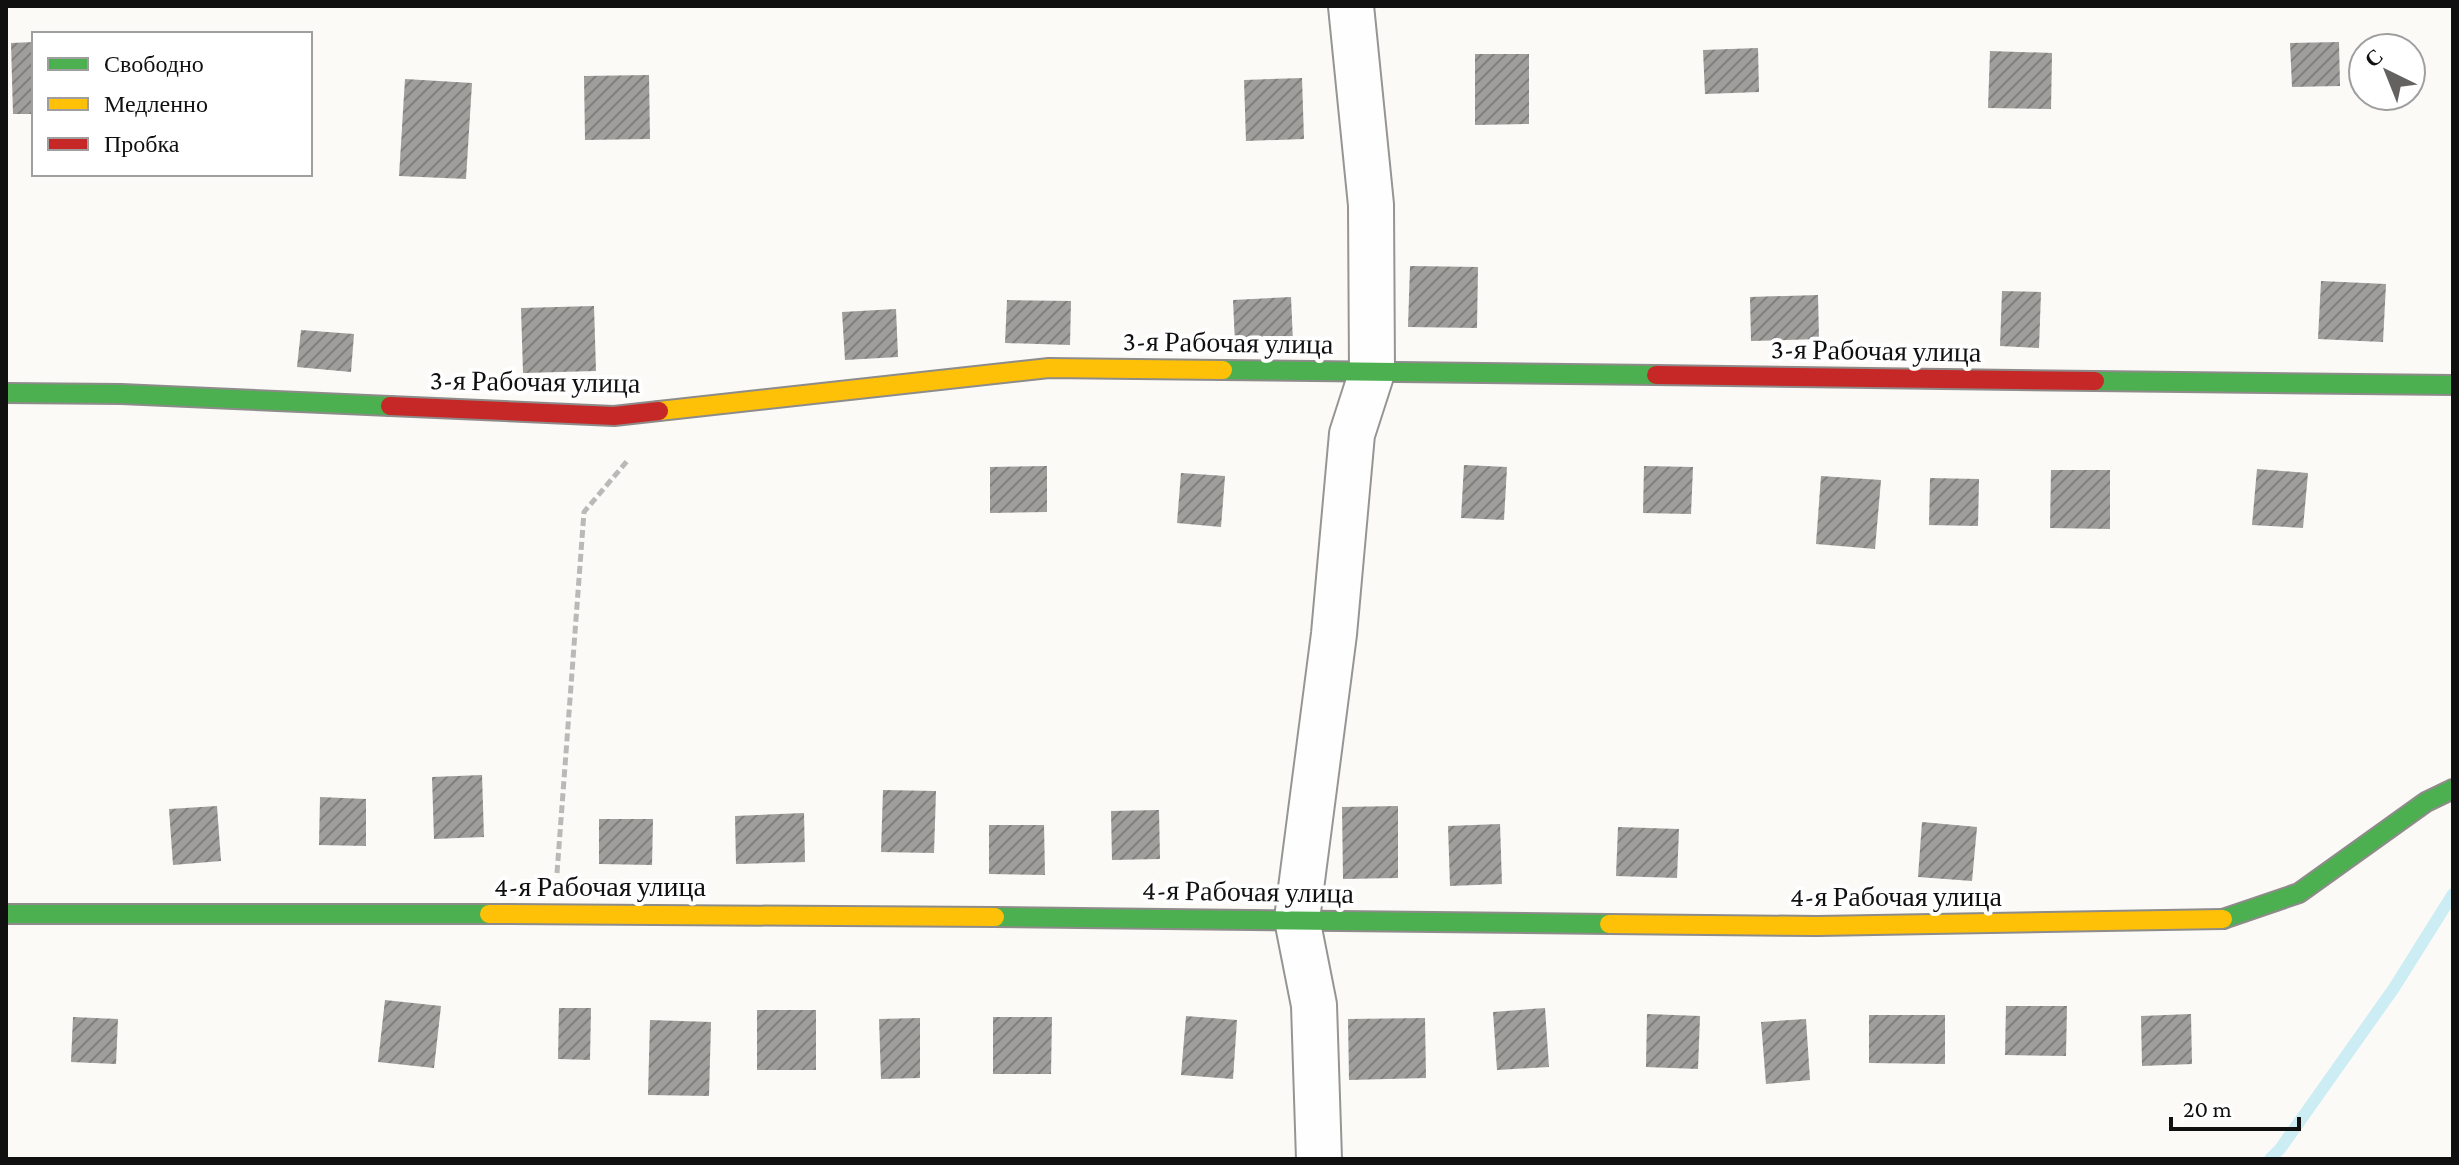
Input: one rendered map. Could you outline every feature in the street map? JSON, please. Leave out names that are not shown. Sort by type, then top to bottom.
[{"type":"street","points":[[1319,1159],[1314,1005],[1297,919],[1334,634],[1352,434],[1372,372],[1371,205],[1351,6]]},
{"type":"street","name":"3-я Рабочая улица","points":[[6,393],[121,394],[614,416],[1049,368],[2453,385]]},
{"type":"street","name":"4-я Рабочая улица","points":[[6,914],[553,914],[1817,926],[2218,921],[2299,893],[2426,802],[2453,789]]},
{"type":"path","points":[[553,914],[584,512],[631,456],[634,413]]},
{"type":"building","points":[[32,42],[32,114],[13,114],[11,43]]},
{"type":"building","points":[[2339,42],[2340,86],[2292,87],[2290,43]]},
{"type":"building","points":[[1758,48],[1759,92],[1705,94],[1703,50]]},
{"type":"building","points":[[1990,51],[2052,53],[2051,109],[1988,108]]},
{"type":"building","points":[[1475,54],[1529,54],[1529,124],[1475,125]]},
{"type":"building","points":[[649,75],[650,139],[585,140],[584,76]]},
{"type":"building","points":[[1302,78],[1304,139],[1246,141],[1244,80]]},
{"type":"building","points":[[405,79],[472,83],[466,179],[399,176]]},
{"type":"building","points":[[1410,266],[1478,267],[1477,328],[1408,327]]},
{"type":"building","points":[[2321,281],[2386,284],[2383,342],[2318,339]]},
{"type":"building","points":[[2002,291],[2041,292],[2039,348],[2000,346]]},
{"type":"building","points":[[1818,295],[1819,339],[1751,341],[1750,297]]},
{"type":"building","points":[[1291,297],[1293,342],[1235,344],[1233,300]]},
{"type":"building","points":[[1007,300],[1071,301],[1070,345],[1005,343]]},
{"type":"building","points":[[594,306],[596,371],[523,373],[521,308]]},
{"type":"building","points":[[896,309],[898,357],[845,360],[842,312]]},
{"type":"building","points":[[301,330],[354,334],[351,372],[297,367]]},
{"type":"building","points":[[1464,465],[1507,467],[1504,520],[1461,518]]},
{"type":"building","points":[[1047,466],[1047,512],[990,513],[990,467]]},
{"type":"building","points":[[1644,466],[1693,467],[1691,514],[1643,513]]},
{"type":"building","points":[[2257,469],[2308,473],[2303,528],[2252,525]]},
{"type":"building","points":[[2051,470],[2110,470],[2110,529],[2050,528]]},
{"type":"building","points":[[1181,473],[1225,476],[1221,527],[1177,523]]},
{"type":"building","points":[[1821,476],[1881,480],[1875,549],[1816,544]]},
{"type":"building","points":[[1930,478],[1979,479],[1978,526],[1929,525]]},
{"type":"building","points":[[482,775],[484,837],[434,839],[432,777]]},
{"type":"building","points":[[883,790],[936,791],[934,853],[881,852]]},
{"type":"building","points":[[320,797],[366,799],[366,846],[319,845]]},
{"type":"building","points":[[217,806],[221,861],[173,865],[169,809]]},
{"type":"building","points":[[1398,806],[1398,878],[1343,879],[1342,807]]},
{"type":"building","points":[[1159,810],[1160,859],[1112,860],[1111,811]]},
{"type":"building","points":[[804,813],[805,862],[736,864],[735,816]]},
{"type":"building","points":[[599,819],[653,819],[652,865],[599,864]]},
{"type":"building","points":[[1922,822],[1977,827],[1972,881],[1918,877]]},
{"type":"building","points":[[1500,824],[1502,884],[1450,886],[1448,826]]},
{"type":"building","points":[[989,825],[1044,825],[1045,875],[989,874]]},
{"type":"building","points":[[1618,827],[1679,829],[1677,878],[1616,876]]},
{"type":"building","points":[[385,1000],[441,1006],[434,1068],[378,1062]]},
{"type":"building","points":[[2006,1006],[2067,1006],[2066,1056],[2005,1055]]},
{"type":"building","points":[[559,1008],[591,1008],[590,1060],[558,1059]]},
{"type":"building","points":[[1545,1008],[1549,1067],[1497,1070],[1493,1012]]},
{"type":"building","points":[[757,1010],[816,1010],[816,1070],[757,1070]]},
{"type":"building","points":[[1647,1014],[1700,1016],[1698,1069],[1646,1067]]},
{"type":"building","points":[[2191,1014],[2192,1064],[2142,1066],[2141,1016]]},
{"type":"building","points":[[1869,1015],[1945,1015],[1945,1064],[1869,1063]]},
{"type":"building","points":[[1186,1016],[1237,1020],[1233,1079],[1181,1075]]},
{"type":"building","points":[[73,1017],[118,1019],[116,1064],[71,1062]]},
{"type":"building","points":[[993,1017],[1052,1017],[1051,1074],[993,1074]]},
{"type":"building","points":[[920,1018],[920,1078],[881,1079],[879,1019]]},
{"type":"building","points":[[1425,1018],[1426,1078],[1349,1080],[1348,1019]]},
{"type":"building","points":[[1806,1019],[1810,1080],[1766,1084],[1761,1022]]},
{"type":"building","points":[[650,1020],[711,1022],[709,1096],[648,1095]]},
{"type":"waterway","points":[[2270,1159],[2394,988],[2453,894]]},
{"type":"traffic: fast","points":[[1223,370],[1656,375]]},
{"type":"traffic: fast","points":[[2095,381],[2453,385]]},
{"type":"traffic: fast","points":[[6,393],[121,394],[390,406]]},
{"type":"traffic: fast","points":[[2223,919],[2299,893],[2426,802],[2453,789]]},
{"type":"traffic: fast","points":[[6,914],[489,914]]},
{"type":"traffic: fast","points":[[995,917],[1609,924]]},
{"type":"traffic: slow","points":[[659,411],[1049,368],[1223,370]]},
{"type":"traffic: slow","points":[[489,914],[995,917]]},
{"type":"traffic: slow","points":[[1609,924],[1817,926],[2223,919]]},
{"type":"traffic: jam","points":[[1656,375],[2095,381]]},
{"type":"traffic: jam","points":[[390,406],[614,416],[659,411]]}]
